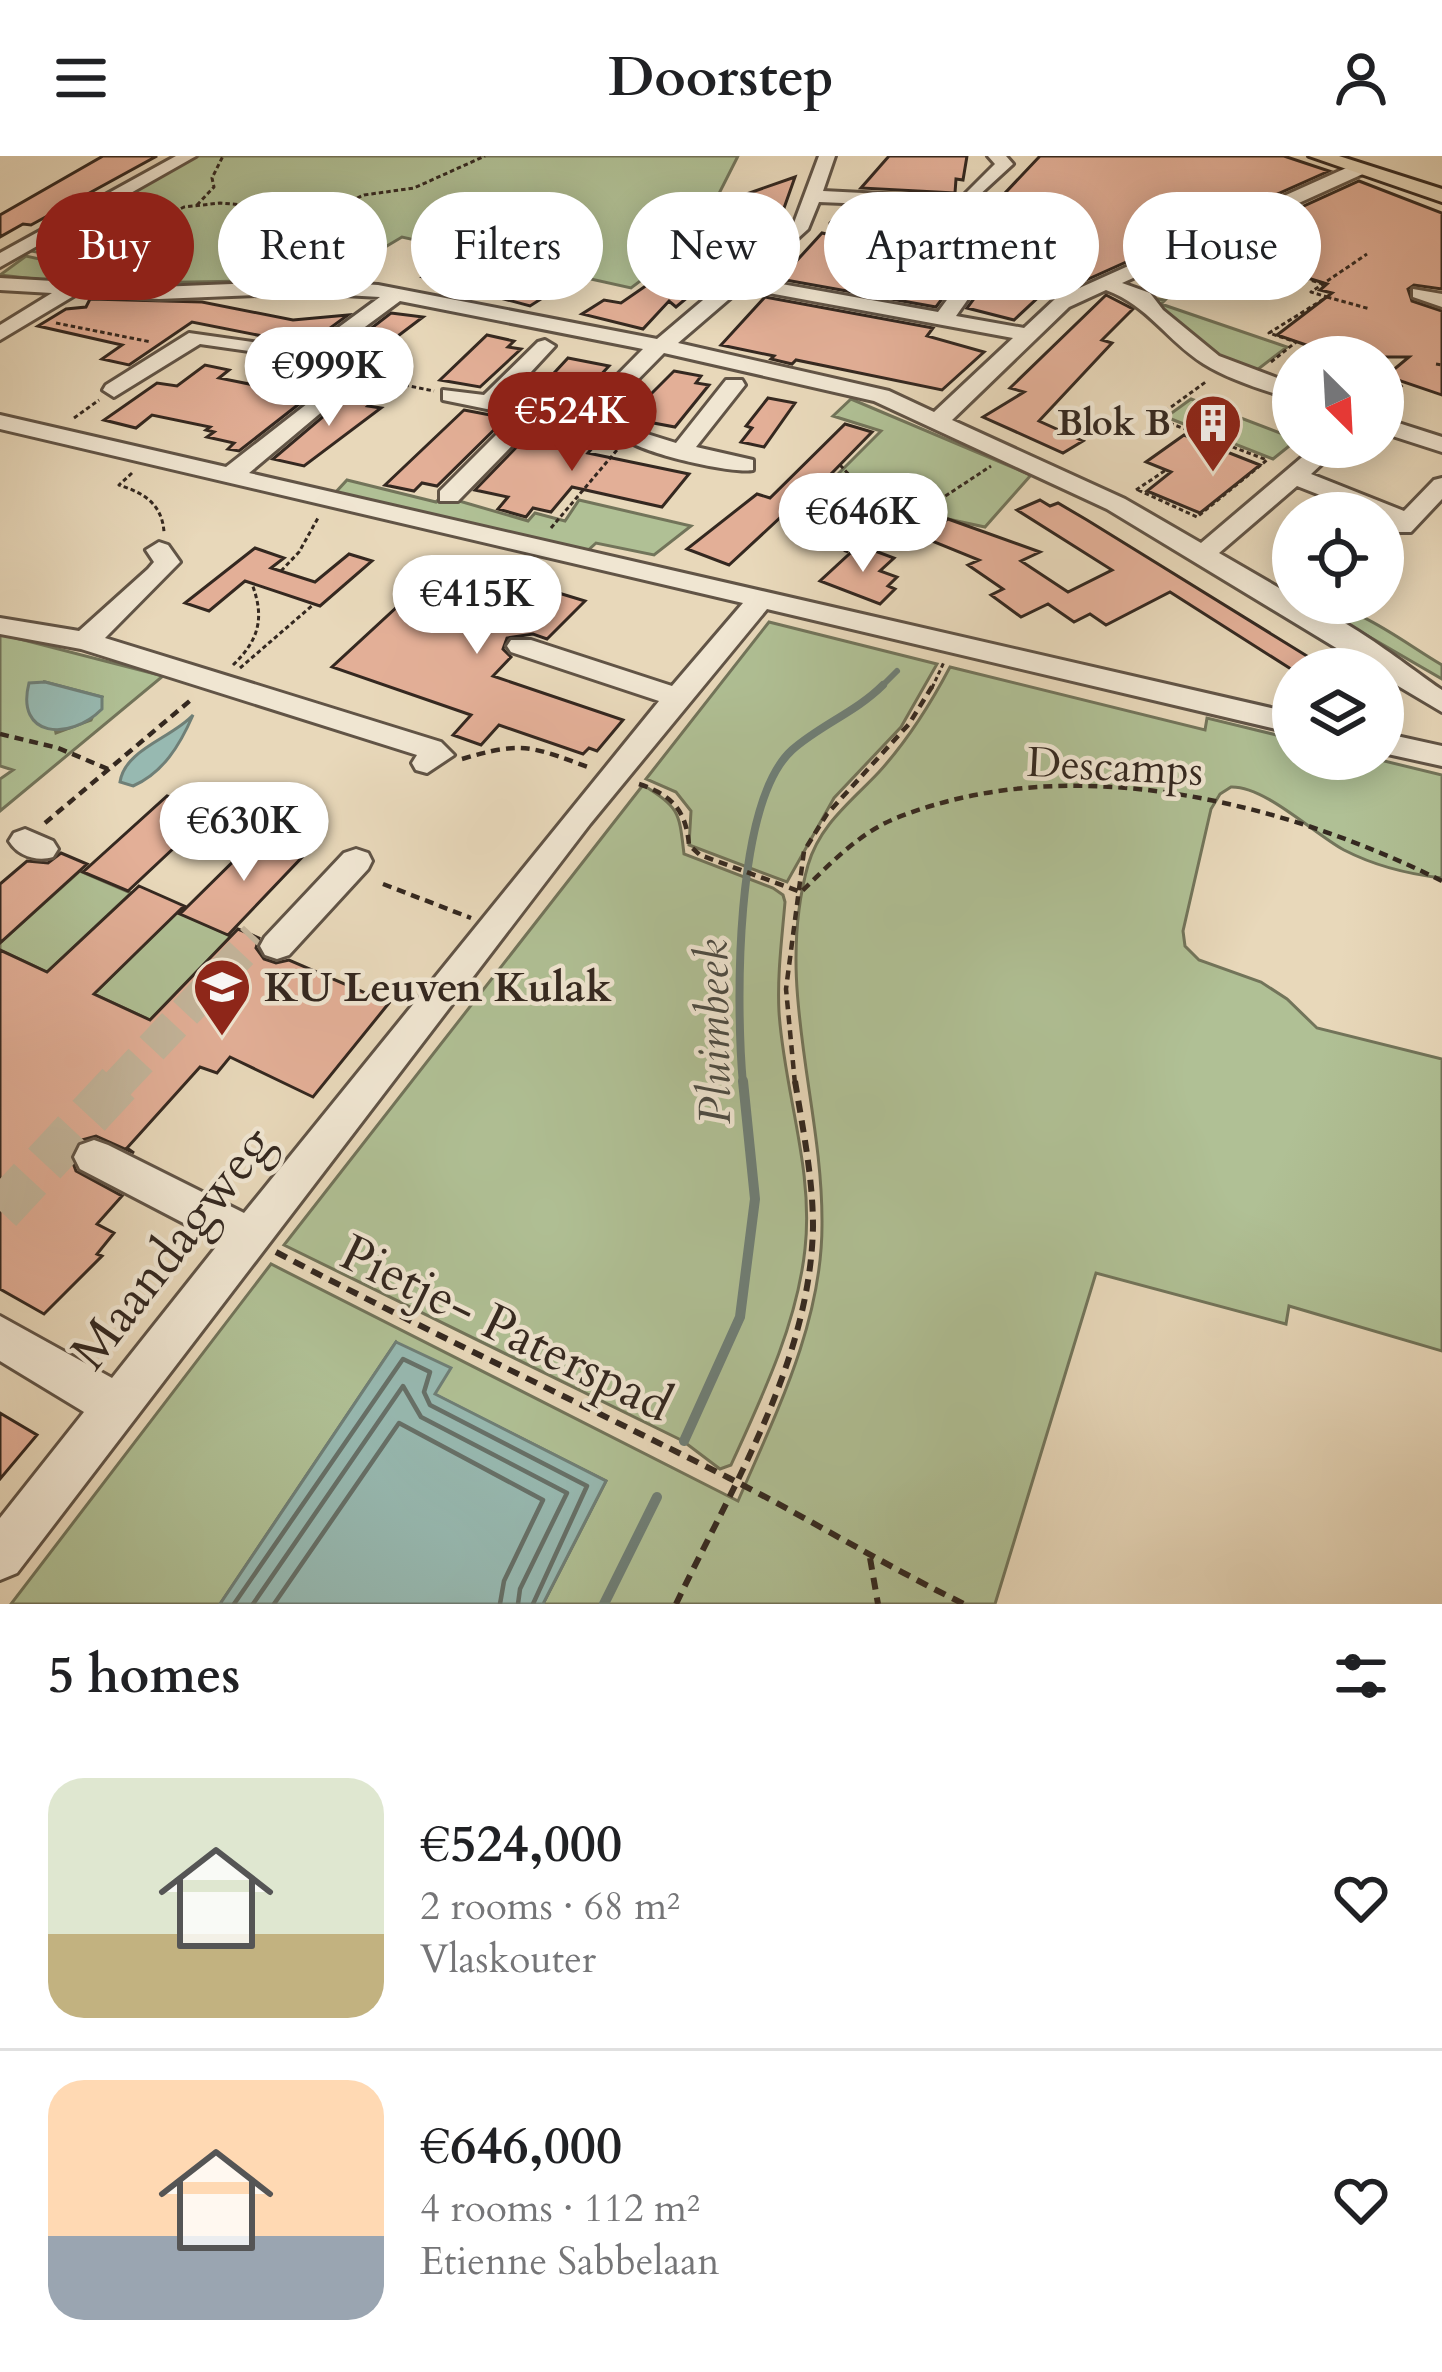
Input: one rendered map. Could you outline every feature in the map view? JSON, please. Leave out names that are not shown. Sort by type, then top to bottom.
[{"type":"main road","points":[[1319,156],[1439,193]]},
{"type":"street","points":[[9,256],[188,156]]},
{"type":"street","points":[[800,227],[827,156]]},
{"type":"street","points":[[812,196],[964,203],[1006,164],[996,156]]},
{"type":"street","points":[[939,420],[1062,303],[1359,169]]},
{"type":"street","points":[[1104,283],[1143,297],[1211,361],[1272,384]]},
{"type":"street","points":[[0,284],[36,287]]},
{"type":"street","points":[[194,292],[308,287],[397,294],[854,387],[1127,497],[1203,554],[1442,703]]},
{"type":"street","points":[[800,293],[1029,334]]},
{"type":"street","points":[[1420,293],[1442,301]]},
{"type":"street","points":[[114,390],[196,337],[312,357],[397,294]]},
{"type":"street","points":[[0,334],[54,300]]},
{"type":"street","points":[[584,422],[661,346],[717,300]]},
{"type":"street","points":[[943,319],[957,300]]},
{"type":"street","points":[[490,402],[545,346]]},
{"type":"street","points":[[230,476],[353,374]]},
{"type":"street","points":[[681,451],[734,386]]},
{"type":"street","points":[[451,395],[632,433],[642,442],[745,465]]},
{"type":"street","points":[[449,496],[533,412]]},
{"type":"street","points":[[0,422],[1272,718]]},
{"type":"street","points":[[1404,431],[1442,445]]},
{"type":"street","points":[[1203,554],[1303,468]]},
{"type":"street","points":[[1294,476],[1404,523],[1442,485]]},
{"type":"street","points":[[85,641],[158,574],[167,562],[159,550]]},
{"type":"street","name":"Maandagweg","points":[[0,1556],[428,1007],[760,600]]},
{"type":"street","points":[[0,626],[85,641],[433,759]]},
{"type":"street","points":[[521,646],[680,698]]},
{"type":"street","points":[[1404,748],[1442,757]]},
{"type":"street","points":[[277,946],[349,868]]},
{"type":"street","points":[[94,1157],[250,1238]]},
{"type":"street","points":[[0,1337],[116,1406]]},
{"type":"path","points":[[197,206],[214,187],[212,178],[223,156]]},
{"type":"path","points":[[9,256],[52,254],[129,234],[184,207],[325,212],[364,195],[414,188],[485,156]]},
{"type":"path","points":[[429,166],[433,176]]},
{"type":"path","points":[[1367,254],[1311,292],[1370,310]]},
{"type":"path","points":[[1278,336],[1269,333],[1327,297]]},
{"type":"path","points":[[28,317],[181,347]]},
{"type":"path","points":[[1252,376],[1272,361]]},
{"type":"path","points":[[1127,497],[1197,517],[1267,460],[1156,418],[1226,367]]},
{"type":"path","points":[[353,374],[451,395]]},
{"type":"path","points":[[51,434],[114,390]]},
{"type":"path","points":[[535,546],[620,446],[642,442]]},
{"type":"path","points":[[824,542],[856,555],[1011,453]]},
{"type":"path","points":[[840,465],[901,526],[929,527]]},
{"type":"path","points":[[1127,497],[1166,470]]},
{"type":"path","points":[[118,485],[146,496],[160,509],[165,523],[159,550]]},
{"type":"path","points":[[281,571],[299,552],[316,519],[338,501]]},
{"type":"path","points":[[217,682],[253,647],[262,628],[262,608],[252,584]]},
{"type":"path","points":[[33,845],[109,769],[314,604]]},
{"type":"path","points":[[676,1604],[774,1391],[806,1292],[811,1183],[786,1006],[785,958],[801,892],[799,865],[839,795],[905,730],[929,695],[951,645]]},
{"type":"path","points":[[0,734],[41,743],[109,769]]},
{"type":"path","points":[[433,759],[465,759],[505,746],[527,746],[664,791],[679,801],[688,818],[689,845],[700,855],[801,892]]},
{"type":"path","name":"Descamps","points":[[801,892],[860,838],[892,819],[977,794],[1025,788],[1124,790],[1244,807],[1383,851],[1442,880]]},
{"type":"path","points":[[383,884],[493,928]]},
{"type":"path","name":"Pietje- Paterspad","points":[[250,1238],[468,1353],[733,1480],[870,1558],[964,1604]]},
{"type":"path","points":[[870,1558],[878,1604]]},
{"type":"green space","points":[[195,156],[738,156],[720,192],[627,192],[627,287],[603,282],[603,192],[411,192],[411,239],[402,237],[387,246],[387,192],[218,192],[218,282],[194,282],[194,192],[133,192]]},
{"type":"green space","points":[[26,256],[36,258],[36,279],[0,275]]},
{"type":"green space","points":[[1165,300],[1161,304],[1272,342],[1272,358],[1253,373],[1212,356],[1150,303]]},
{"type":"green space","points":[[851,399],[1031,475],[985,527],[948,519],[895,524],[845,507],[828,497],[824,488],[881,431],[833,416]]},
{"type":"green space","points":[[1191,399],[1272,430],[1272,459],[1166,417]]},
{"type":"green space","points":[[347,480],[436,502],[442,496],[528,521],[535,513],[565,521],[579,500],[691,526],[654,555],[596,543],[585,553],[335,493]]},
{"type":"green space","points":[[769,622],[937,664],[901,727],[834,798],[787,882],[689,845],[691,811],[676,792],[646,779]]},
{"type":"green space","points":[[1347,624],[1379,626],[1442,665],[1442,679],[1404,657],[1404,648],[1389,648]]},
{"type":"green space","points":[[0,634],[163,676],[0,811],[0,779],[13,770],[0,766]],"holes":[[[45,682],[102,697],[91,720],[56,733]]]},
{"type":"green space","points":[[950,667],[1205,730],[1207,718],[1272,734],[1272,780],[1404,780],[1404,766],[1442,775],[1442,878],[1356,856],[1274,802],[1231,787],[1211,809],[1183,931],[1185,946],[1199,960],[1261,982],[1317,1028],[1442,1059],[1442,1351],[1289,1306],[1286,1324],[1096,1273],[995,1604],[543,1604],[606,1481],[434,1394],[396,1342],[220,1604],[11,1604],[271,1264],[738,1501],[794,1367],[820,1261],[820,1179],[796,955],[808,865],[829,825],[900,747]]},
{"type":"green space","points":[[643,785],[676,812],[684,854],[773,888],[785,902],[779,1012],[802,1160],[805,1249],[777,1360],[731,1465],[720,1469],[683,1441],[284,1245]]},
{"type":"green space","points":[[80,871],[131,893],[47,972],[0,950],[0,943]]},
{"type":"green space","points":[[177,912],[231,936],[150,1020],[94,994]]},
{"type":"water","points":[[45,682],[102,697],[102,709],[89,720],[61,730],[37,724],[27,701],[29,683]]},
{"type":"water","points":[[193,715],[162,766],[133,786],[120,782],[140,752]]},
{"type":"water","points":[[396,1342],[451,1368],[435,1394],[606,1481],[543,1604],[220,1604]]},
{"type":"building","points":[[103,156],[157,156],[91,192],[40,192]]},
{"type":"building","points":[[889,156],[967,156],[963,180],[956,179],[955,192],[861,188]]},
{"type":"building","points":[[1040,156],[1284,156],[1329,171],[1282,192],[1123,192],[1123,263],[1099,274],[1099,192],[1006,192]]},
{"type":"building","points":[[795,177],[790,192],[752,192]]},
{"type":"building","points":[[1359,181],[1442,213],[1442,289],[1414,285],[1408,289],[1412,301],[1442,311],[1442,395],[1404,382],[1404,361],[1409,357],[1404,357],[1404,336],[1277,335],[1332,293],[1321,290],[1327,284],[1321,282],[1321,198]]},
{"type":"building","points":[[36,194],[36,222],[0,237],[0,215]]},
{"type":"building","points":[[822,233],[824,287],[800,283],[800,257]]},
{"type":"building","points":[[1106,295],[1133,309],[1102,340],[1112,343],[1039,421],[1083,441],[1063,453],[983,417],[1024,392],[1010,388]]},
{"type":"building","points":[[627,299],[684,300],[676,307],[669,301],[643,329],[582,314],[604,300],[621,303]]},
{"type":"building","points":[[90,300],[202,302],[293,320],[348,315],[307,345],[192,322],[129,365],[102,359],[122,345],[38,326],[66,309],[86,307]]},
{"type":"building","points":[[508,300],[539,300],[530,306]]},
{"type":"building","points":[[762,300],[781,300],[933,328],[927,336],[984,352],[942,390],[796,360],[792,364],[721,345]]},
{"type":"building","points":[[897,300],[941,300],[936,307]]},
{"type":"building","points":[[973,300],[1036,300],[1014,320],[967,308]]},
{"type":"building","points":[[391,313],[423,317],[361,364],[350,364],[239,451],[228,449],[234,443],[207,437],[214,432],[206,430],[210,427],[152,415],[136,428],[104,420],[157,383],[177,386],[205,365],[229,370],[219,378],[289,392]]},
{"type":"building","points":[[487,335],[514,341],[508,347],[521,349],[480,387],[440,380]]},
{"type":"building","points":[[568,358],[609,366],[569,409],[529,400]]},
{"type":"building","points":[[674,371],[701,376],[696,383],[709,385],[675,427],[627,418]]},
{"type":"building","points":[[352,392],[378,397],[368,406],[381,408],[304,466],[273,459]]},
{"type":"building","points":[[768,398],[795,403],[764,447],[741,442],[752,428],[746,426]]},
{"type":"building","points":[[464,410],[506,418],[437,486],[422,483],[414,491],[385,485]]},
{"type":"building","points":[[845,424],[872,432],[789,517],[783,515],[729,565],[687,549],[757,494],[770,498]]},
{"type":"building","points":[[538,425],[601,438],[588,453],[689,474],[662,507],[572,487],[551,512],[533,508],[526,517],[498,509],[508,497],[475,490]]},
{"type":"building","name":"Blok B","points":[[1184,435],[1260,465],[1200,513],[1147,491],[1171,472],[1146,462]]},
{"type":"building","points":[[1040,500],[1050,506],[1058,503],[1294,648],[1272,648],[1272,657],[1170,592],[1106,625],[1090,614],[1074,622],[1048,604],[1021,617],[991,595],[1003,589],[968,565],[979,560],[922,537],[948,519],[1040,552],[1021,561],[1068,592],[1112,570],[1017,510]]},
{"type":"building","points":[[859,545],[894,558],[880,571],[897,577],[888,586],[895,589],[880,604],[820,581]]},
{"type":"building","points":[[255,548],[284,558],[271,568],[315,582],[349,554],[372,561],[320,606],[245,581],[209,611],[185,603]]},
{"type":"building","points":[[463,564],[585,601],[547,639],[533,634],[507,638],[503,649],[511,657],[493,676],[623,720],[597,751],[589,748],[583,754],[499,725],[481,745],[453,735],[471,715],[332,667],[424,582],[439,587]]},
{"type":"building","points":[[167,796],[210,814],[128,891],[83,872]]},
{"type":"building","points":[[261,834],[307,852],[228,935],[180,914]]},
{"type":"building","points":[[61,853],[87,864],[0,943],[0,884],[27,861],[48,863]]},
{"type":"building","points":[[139,886],[184,906],[94,994],[150,1020],[238,929],[259,938],[256,948],[264,959],[289,960],[389,1003],[313,1097],[230,1057],[217,1073],[200,1067],[127,1148],[134,1153],[96,1136],[78,1141],[70,1155],[76,1171],[122,1196],[97,1224],[114,1233],[97,1254],[102,1256],[44,1314],[0,1289],[0,950],[47,972]]},
{"type":"building","points":[[0,1413],[37,1435],[0,1479]]},
{"type":"waterway","name":"Pluimbeek","points":[[883,685],[897,671]]},
{"type":"waterway","name":"Pluimbeek","points":[[743,1084],[740,959],[749,859],[759,814],[773,776],[792,750],[883,685]]},
{"type":"waterway","name":"Pluimbeek","points":[[880,688],[883,685]]},
{"type":"waterway","name":"Pluimbeek","points":[[684,1441],[740,1317],[755,1199],[743,1081]]},
{"type":"waterway","name":"Pluimbeek","points":[[604,1604],[657,1497]]},
{"type":"tunnel","points":[[118,1084],[256,937]]},
{"type":"tunnel","points":[[0,1211],[121,1081]]},
{"type":"place","name":"Blok B","points":[[1213,474]]},
{"type":"place","name":"KU Leuven Kulak","points":[[222,1038]]}]
